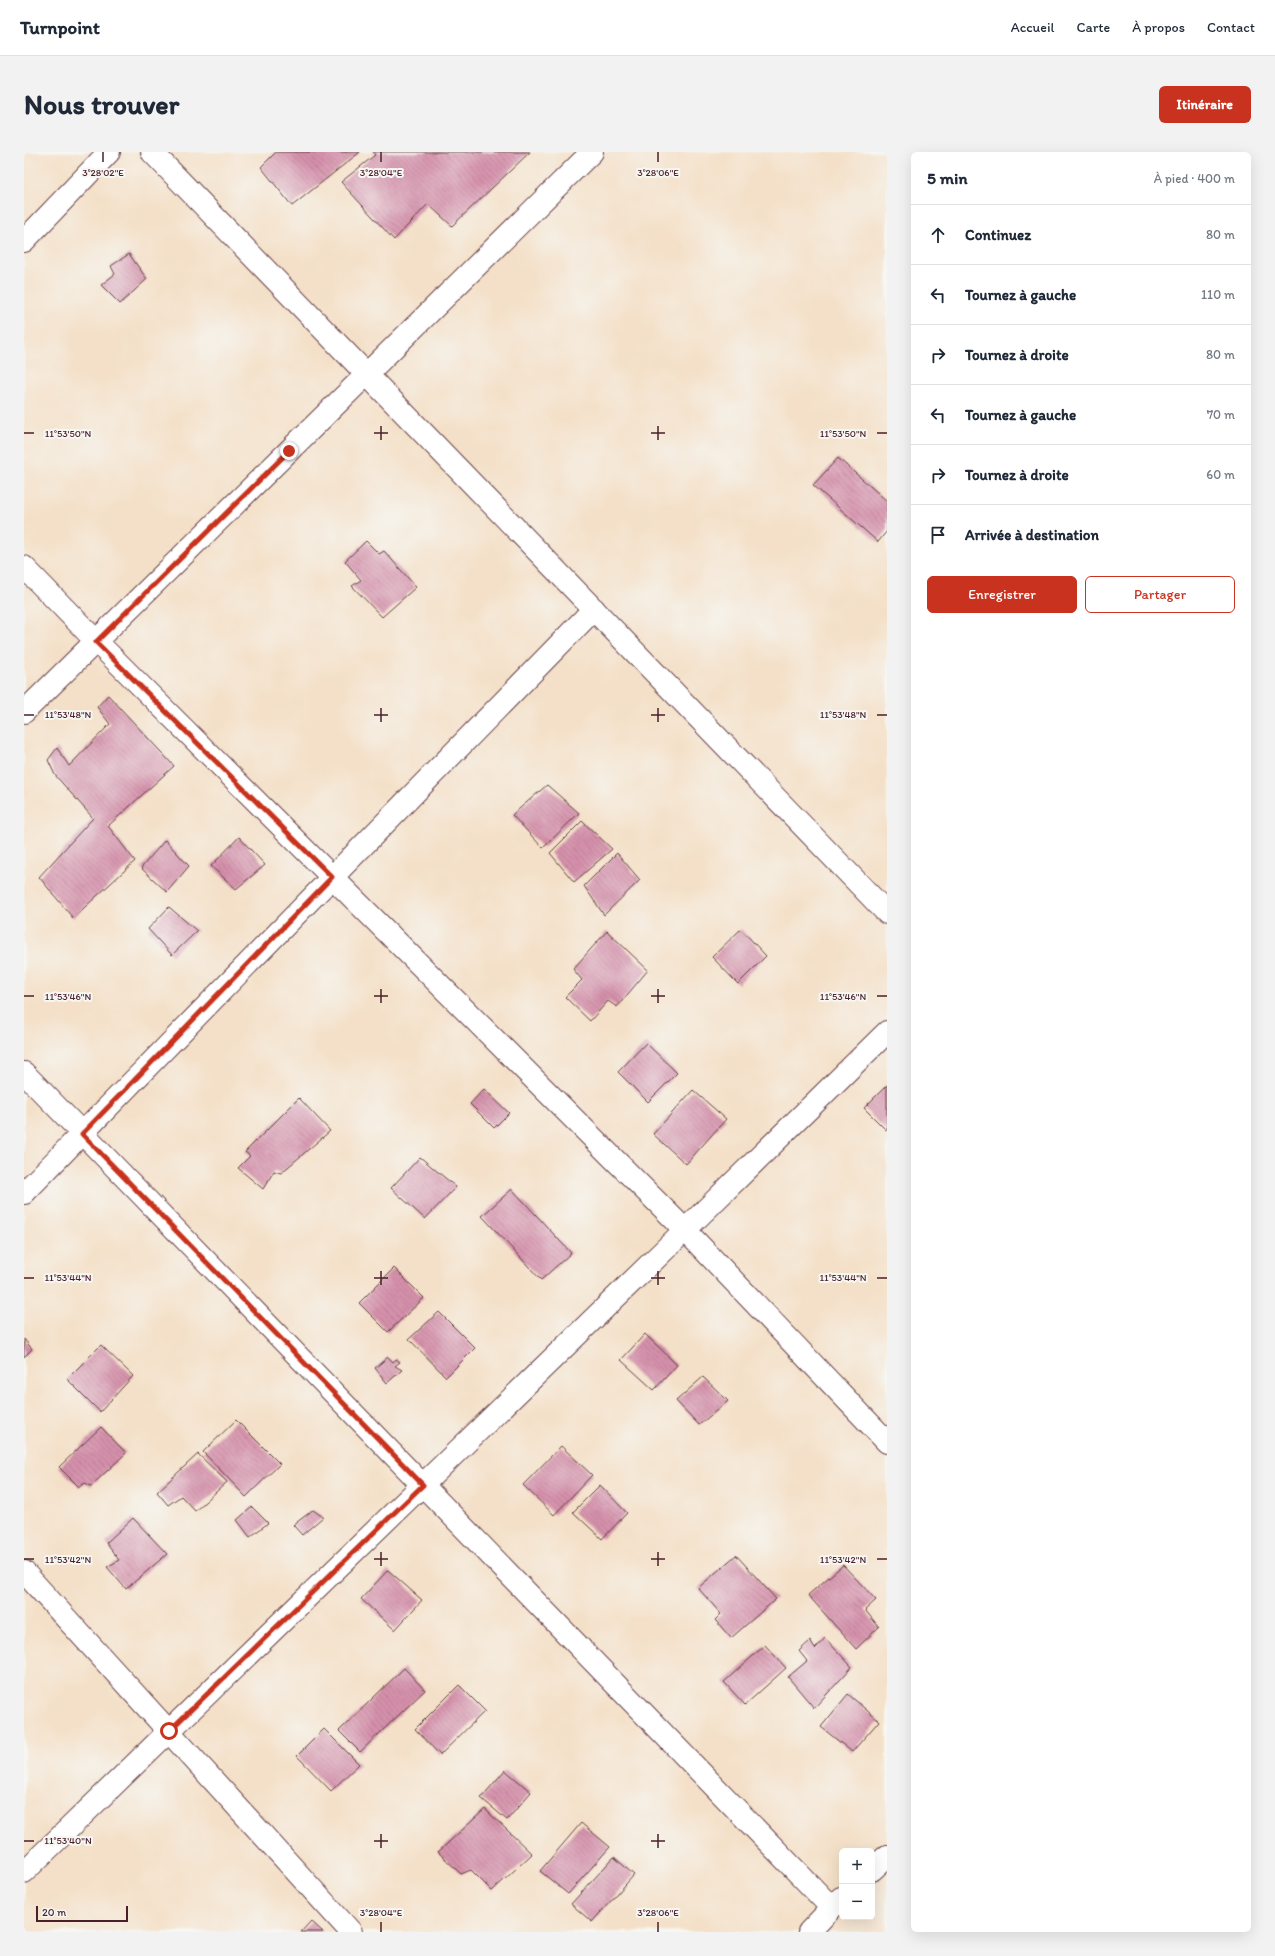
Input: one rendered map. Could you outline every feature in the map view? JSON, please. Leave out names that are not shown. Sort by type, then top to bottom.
[{"type":"street","points":[[24,241],[109,152]]},
{"type":"street","points":[[152,152],[887,913]]},
{"type":"street","points":[[24,712],[592,152]]},
{"type":"street","points":[[24,567],[96,642],[685,1230],[887,1442]]},
{"type":"street","points":[[24,1193],[594,608]]},
{"type":"street","points":[[24,1872],[887,1032]]},
{"type":"street","points":[[24,1073],[423,1485],[836,1902],[809,1932]]},
{"type":"street","points":[[24,1572],[352,1932]]},
{"type":"street","points":[[875,1867],[887,1856]]},
{"type":"building","points":[[276,152],[360,152],[292,206],[261,167]]},
{"type":"building","points":[[373,152],[530,152],[452,226],[428,204],[394,240],[341,182],[375,155]]},
{"type":"building","points":[[129,254],[147,279],[120,304],[101,285],[115,274],[111,266]]},
{"type":"building","points":[[838,458],[887,501],[887,531],[878,542],[813,485]]},
{"type":"building","points":[[366,541],[379,554],[384,551],[416,587],[382,617],[352,586],[361,580],[345,561]]},
{"type":"building","points":[[108,695],[174,766],[108,826],[135,861],[73,918],[39,877],[93,818],[55,775],[48,760],[57,748],[69,766],[110,724],[97,707]]},
{"type":"building","points":[[547,785],[579,813],[543,848],[512,815]]},
{"type":"building","points":[[582,821],[612,849],[574,882],[550,853]]},
{"type":"building","points":[[239,837],[265,865],[236,889],[211,866]]},
{"type":"building","points":[[165,840],[189,866],[167,892],[141,868]]},
{"type":"building","points":[[617,853],[640,880],[604,915],[584,886]]},
{"type":"building","points":[[169,907],[197,931],[172,955],[148,929]]},
{"type":"building","points":[[741,929],[766,956],[738,984],[712,957]]},
{"type":"building","points":[[607,931],[648,970],[617,1007],[608,1001],[590,1021],[565,997],[582,980],[573,969]]},
{"type":"building","points":[[646,1043],[677,1073],[648,1102],[618,1072]]},
{"type":"building","points":[[887,1085],[887,1131],[864,1108]]},
{"type":"building","points":[[484,1089],[509,1113],[494,1128],[470,1104]]},
{"type":"building","points":[[693,1090],[726,1119],[686,1164],[653,1134]]},
{"type":"building","points":[[299,1098],[330,1131],[281,1173],[274,1171],[263,1189],[238,1168],[250,1156],[245,1152]]},
{"type":"building","points":[[420,1157],[456,1187],[425,1219],[391,1188]]},
{"type":"building","points":[[512,1189],[571,1253],[541,1280],[482,1216]]},
{"type":"building","points":[[394,1268],[424,1298],[388,1332],[359,1303]]},
{"type":"building","points":[[439,1312],[475,1348],[446,1377],[409,1339]]},
{"type":"building","points":[[645,1334],[677,1365],[654,1390],[621,1360]]},
{"type":"building","points":[[24,1339],[32,1349],[24,1357]]},
{"type":"building","points":[[101,1345],[133,1376],[100,1412],[67,1379]]},
{"type":"building","points":[[388,1357],[393,1362],[396,1359],[400,1362],[395,1366],[402,1370],[387,1383],[375,1368]]},
{"type":"building","points":[[703,1377],[728,1401],[699,1425],[676,1401]]},
{"type":"building","points":[[236,1420],[280,1464],[246,1497],[203,1452]]},
{"type":"building","points":[[101,1427],[126,1453],[91,1486],[85,1483],[79,1487],[59,1467]]},
{"type":"building","points":[[561,1446],[592,1475],[554,1515],[523,1485]]},
{"type":"building","points":[[198,1454],[227,1482],[195,1511],[181,1496],[168,1505],[157,1492]]},
{"type":"building","points":[[600,1485],[627,1513],[602,1539],[573,1512]]},
{"type":"building","points":[[252,1507],[268,1523],[250,1537],[237,1520]]},
{"type":"building","points":[[313,1510],[323,1517],[302,1535],[293,1525]]},
{"type":"building","points":[[133,1518],[167,1554],[126,1589],[107,1567],[119,1560],[106,1543]]},
{"type":"building","points":[[736,1555],[776,1599],[731,1638],[715,1620],[721,1614],[698,1588]]},
{"type":"building","points":[[843,1565],[876,1600],[865,1610],[879,1627],[856,1649],[808,1595]]},
{"type":"building","points":[[388,1570],[422,1600],[395,1630],[361,1599]]},
{"type":"building","points":[[825,1638],[852,1667],[814,1708],[788,1677],[807,1661],[799,1651],[810,1641],[815,1649]]},
{"type":"building","points":[[765,1645],[786,1668],[745,1705],[724,1682]]},
{"type":"building","points":[[404,1668],[425,1690],[360,1752],[339,1731]]},
{"type":"building","points":[[459,1685],[485,1711],[440,1755],[415,1729]]},
{"type":"building","points":[[848,1694],[879,1721],[852,1752],[821,1727]]},
{"type":"building","points":[[324,1729],[359,1764],[331,1791],[297,1756]]},
{"type":"building","points":[[505,1770],[531,1792],[507,1820],[481,1798]]},
{"type":"building","points":[[485,1809],[532,1854],[492,1891],[471,1870],[461,1874],[438,1852]]},
{"type":"building","points":[[581,1823],[610,1847],[568,1894],[540,1871]]},
{"type":"building","points":[[614,1857],[634,1875],[592,1922],[571,1904]]},
{"type":"building","points":[[311,1921],[323,1932],[301,1932]]},
{"type":"route","points":[[169,1731],[423,1485],[82,1134],[332,877],[96,642],[289,451]]}]
